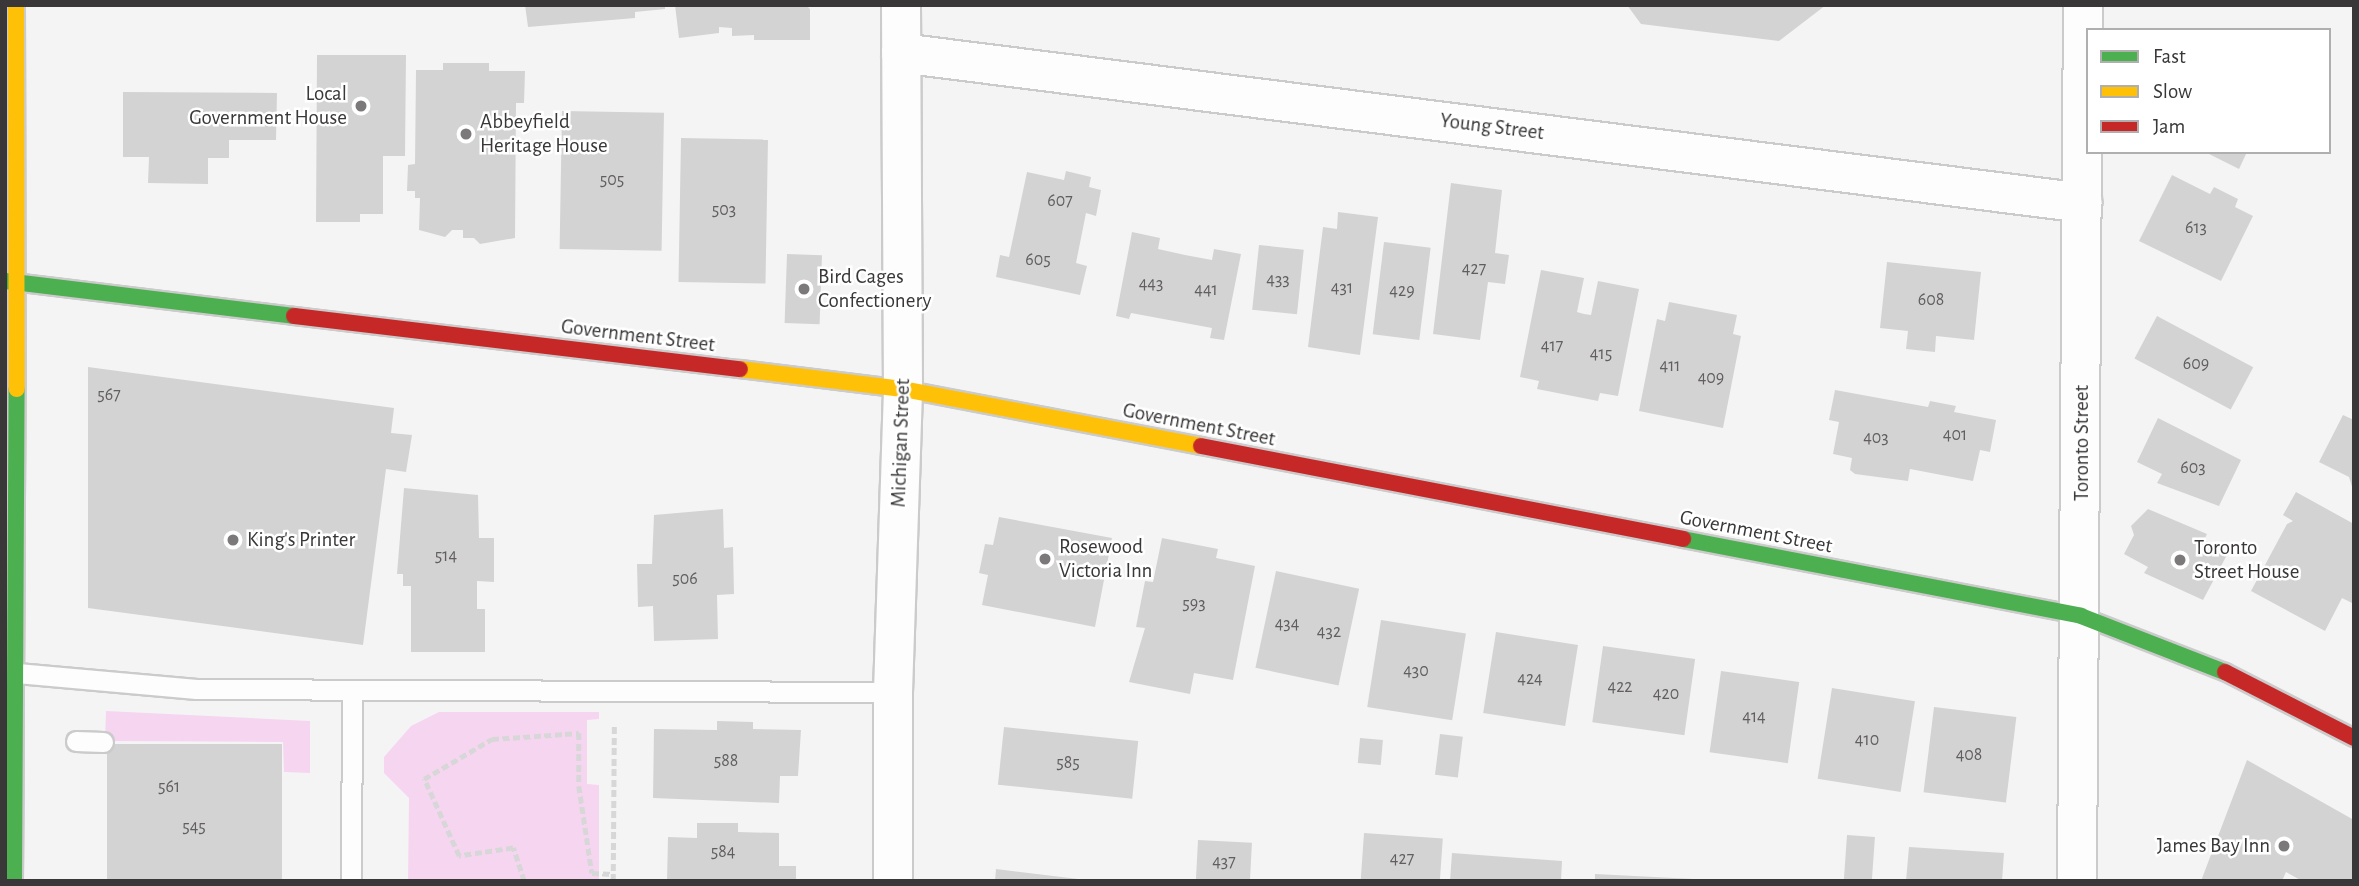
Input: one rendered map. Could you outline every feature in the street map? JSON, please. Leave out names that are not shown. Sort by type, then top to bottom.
[{"type":"street","points":[[14,881],[17,673],[10,281],[16,5]]},
{"type":"street","name":"Michigan Street","points":[[893,881],[893,692],[903,389],[901,5]]},
{"type":"street","name":"Toronto Street","points":[[2077,881],[2081,616],[2083,5]]},
{"type":"street","name":"Young Street","points":[[901,53],[2083,203]]},
{"type":"street","name":"Government Street","points":[[10,281],[903,389],[2081,616],[2233,675],[2354,738]]},
{"type":"lane","points":[[17,673],[196,689],[893,692]]},
{"type":"lane","points":[[351,881],[352,690]]},
{"type":"lane","points":[[76,741],[103,742]]},
{"type":"path","points":[[613,881],[614,690]]},
{"type":"path","points":[[524,881],[513,848],[459,856],[424,779],[492,739],[579,733],[579,786],[592,873],[613,874]]},
{"type":"shaded area","points":[[106,711],[310,721],[310,773],[284,772],[283,742],[105,741]]},
{"type":"shaded area","points":[[439,712],[599,712],[599,719],[587,720],[587,784],[599,785],[599,881],[408,881],[409,798],[384,773],[384,757],[411,726]]},
{"type":"building","points":[[525,5],[665,5],[665,9],[635,12],[635,18],[528,27]]},
{"type":"building","points":[[675,5],[806,5],[810,9],[810,40],[754,40],[754,35],[732,36],[732,28],[719,27],[719,33],[679,38]]},
{"type":"building","points":[[1627,5],[1826,5],[1779,41],[1641,24]]},
{"type":"building","name":"Local Government House","points":[[317,55],[406,55],[405,156],[383,156],[383,214],[360,214],[360,222],[316,222]]},
{"type":"building","name":"Abbeyfield Heritage House","points":[[443,63],[489,63],[489,71],[525,71],[524,103],[516,103],[515,238],[480,244],[474,238],[463,238],[463,230],[452,230],[445,237],[419,230],[420,198],[415,198],[415,191],[407,191],[408,165],[415,164],[416,70],[443,70]]},
{"type":"building","points":[[123,92],[277,93],[276,140],[229,140],[229,158],[208,158],[208,184],[148,183],[149,157],[123,157]]},
{"type":"building","points":[[562,111],[664,113],[662,251],[560,249]]},
{"type":"building","points":[[681,138],[768,140],[765,283],[678,282]]},
{"type":"building","points":[[2209,154],[2246,154],[2239,169]]},
{"type":"building","points":[[1066,171],[1091,177],[1089,187],[1101,190],[1096,216],[1086,213],[1076,263],[1087,266],[1080,295],[996,277],[1000,255],[1009,257],[1027,172],[1064,180]]},
{"type":"building","points":[[2172,175],[2210,194],[2214,187],[2238,199],[2235,207],[2253,216],[2221,281],[2139,241]]},
{"type":"building","points":[[1451,183],[1502,190],[1495,253],[1509,255],[1505,284],[1488,282],[1480,340],[1433,334]]},
{"type":"building","points":[[1338,212],[1378,217],[1360,355],[1308,347],[1323,227],[1337,229]]},
{"type":"building","points":[[1132,232],[1160,238],[1158,249],[1185,255],[1212,260],[1214,249],[1241,254],[1224,340],[1210,338],[1212,328],[1131,313],[1129,319],[1116,316]]},
{"type":"building","points":[[1384,242],[1431,248],[1419,340],[1373,334]]},
{"type":"building","points":[[1259,245],[1304,250],[1297,314],[1252,310]]},
{"type":"building","name":"Bird Cages Confectionery","points":[[787,254],[822,255],[820,324],[785,323]]},
{"type":"building","points":[[1887,262],[1981,272],[1974,340],[1936,336],[1935,352],[1906,349],[1908,331],[1880,328]]},
{"type":"building","points":[[1541,270],[1584,278],[1577,312],[1584,314],[1591,315],[1598,281],[1639,289],[1618,396],[1600,393],[1598,401],[1537,389],[1539,381],[1520,377]]},
{"type":"building","points":[[1669,302],[1737,315],[1733,334],[1741,336],[1723,428],[1639,411],[1657,319],[1665,321]]},
{"type":"building","points":[[2157,316],[2253,367],[2231,410],[2134,358]]},
{"type":"building","name":"King's Printer","points":[[88,367],[394,408],[391,433],[412,435],[406,472],[386,469],[363,645],[88,608]]},
{"type":"building","points":[[1835,390],[1928,407],[1930,401],[1956,406],[1954,412],[1996,420],[1990,452],[1980,450],[1973,481],[1910,469],[1908,481],[1855,474],[1850,470],[1852,458],[1833,454],[1839,422],[1829,420]]},
{"type":"building","points":[[2343,415],[2354,420],[2353,490],[2349,477],[2319,462]]},
{"type":"building","points":[[2158,418],[2241,460],[2219,506],[2157,483],[2162,474],[2137,462]]},
{"type":"building","points":[[404,488],[478,495],[479,538],[494,538],[494,582],[477,581],[477,609],[485,609],[485,652],[411,652],[411,586],[403,586],[403,574],[397,574]]},
{"type":"building","points":[[2296,492],[2354,524],[2354,604],[2342,598],[2325,631],[2251,591],[2287,524],[2293,521],[2283,515]]},
{"type":"building","points":[[723,509],[724,548],[733,547],[734,594],[717,595],[718,639],[654,641],[653,606],[638,607],[637,564],[652,564],[654,515]]},
{"type":"building","name":"Toronto Street House","points":[[2148,509],[2207,534],[2204,540],[2228,553],[2203,600],[2144,573],[2148,567],[2124,554],[2134,535],[2131,526]]},
{"type":"building","name":"Rosewood Victoria Inn","points":[[999,517],[1112,538],[1095,627],[982,605],[988,575],[979,573],[985,544],[993,545]]},
{"type":"building","points":[[1162,538],[1218,549],[1216,558],[1255,566],[1233,680],[1194,673],[1190,694],[1129,682],[1145,628],[1136,627],[1145,581],[1153,582]]},
{"type":"building","points":[[1276,571],[1359,589],[1339,686],[1255,668]]},
{"type":"building","points":[[1381,620],[1466,633],[1452,720],[1367,707]]},
{"type":"building","points":[[1496,632],[1578,645],[1565,726],[1483,713]]},
{"type":"building","points":[[1603,646],[1695,659],[1684,735],[1592,722]]},
{"type":"building","points":[[1721,671],[1799,682],[1788,763],[1710,752]]},
{"type":"building","points":[[1832,688],[1915,701],[1901,792],[1818,779]]},
{"type":"building","points":[[1934,707],[2016,717],[2006,802],[1924,792]]},
{"type":"building","points":[[717,721],[753,722],[753,729],[801,730],[798,776],[780,776],[779,803],[653,798],[654,729],[717,730]]},
{"type":"building","points":[[1004,727],[1138,741],[1132,799],[998,785]]},
{"type":"building","points":[[1440,734],[1463,737],[1458,777],[1435,775]]},
{"type":"building","points":[[1360,738],[1383,740],[1381,765],[1358,763]]},
{"type":"building","points":[[107,744],[282,744],[282,881],[107,881]]},
{"type":"building","name":"James Bay Inn","points":[[2247,760],[2354,820],[2354,881],[2302,881],[2286,872],[2282,881],[2201,881]]},
{"type":"building","points":[[697,823],[738,823],[738,832],[779,833],[779,866],[796,866],[796,881],[667,881],[668,837],[697,838]]},
{"type":"building","points":[[1364,833],[1443,839],[1440,881],[1361,881]]},
{"type":"building","points":[[1847,835],[1875,837],[1872,881],[1844,881]]},
{"type":"building","points":[[1198,840],[1252,843],[1250,881],[1196,881]]},
{"type":"building","points":[[1909,847],[2004,853],[2002,881],[1906,881]]},
{"type":"building","points":[[1452,853],[1562,861],[1561,881],[1450,881]]},
{"type":"building","points":[[996,869],[1078,879],[1078,881],[995,881]]},
{"type":"building","points":[[1595,874],[1694,879],[1694,881],[1595,881]]},
{"type":"traffic: fast","points":[[5,281],[294,316]]},
{"type":"traffic: fast","points":[[14,881],[17,389]]},
{"type":"traffic: fast","points":[[1683,539],[2081,616],[2225,672]]},
{"type":"traffic: slow","points":[[16,5],[17,389]]},
{"type":"traffic: slow","points":[[740,369],[903,389],[1201,446]]},
{"type":"traffic: jam","points":[[294,316],[740,369]]},
{"type":"traffic: jam","points":[[1201,446],[1683,539]]},
{"type":"traffic: jam","points":[[2225,672],[2354,738]]},
{"type":"place","name":"Local Government House","points":[[361,106]]},
{"type":"place","name":"Abbeyfield Heritage House","points":[[466,134]]},
{"type":"place","name":"Bird Cages Confectionery","points":[[804,289]]},
{"type":"place","name":"King's Printer","points":[[233,540]]},
{"type":"place","name":"Rosewood Victoria Inn","points":[[1045,559]]},
{"type":"place","name":"Toronto Street House","points":[[2180,560]]},
{"type":"place","name":"James Bay Inn","points":[[2284,846]]}]
